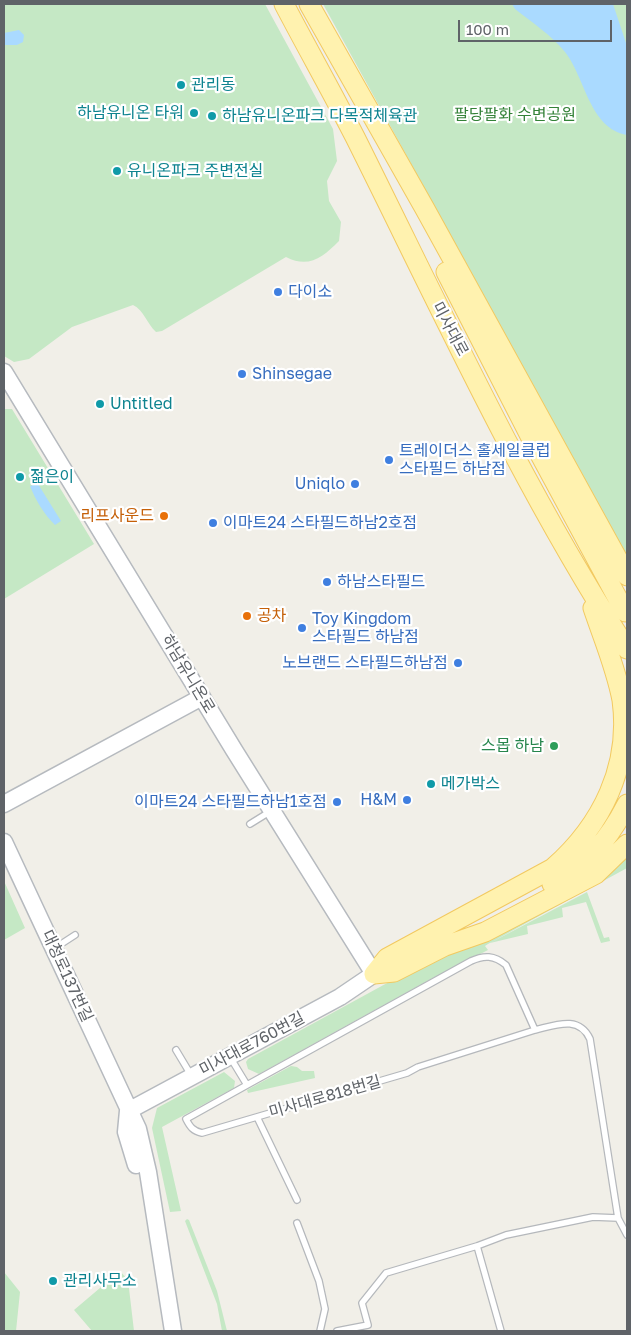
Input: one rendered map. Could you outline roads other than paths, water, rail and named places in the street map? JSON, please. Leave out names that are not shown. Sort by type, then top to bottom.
[{"type":"main road","name":"미사대로","points":[[284,4],[354,136],[425,282],[583,581],[627,649]]},
{"type":"main road","points":[[309,4],[435,226],[627,576]]},
{"type":"main road","points":[[376,124],[402,187],[530,436],[625,612]]},
{"type":"main road","name":"하남유니온로","points":[[4,372],[8,389],[24,404],[271,810],[374,974]]},
{"type":"main road","points":[[374,974],[387,958],[553,868],[575,849],[607,804],[623,758],[625,725],[623,702],[618,680],[583,581]]},
{"type":"main road","points":[[4,804],[202,697]]},
{"type":"main road","points":[[374,974],[394,972],[445,946],[572,872],[590,858],[608,835],[627,804]]},
{"type":"main road","name":"대청로137번길","points":[[4,842],[138,1129],[148,1172],[173,1331]]},
{"type":"main road","points":[[445,946],[484,932],[596,874],[627,844]]},
{"type":"main road","points":[[4,856],[16,867]]},
{"type":"main road","name":"미사대로760번길","points":[[128,1111],[340,997],[374,974]]},
{"type":"main road","name":"대청로137번길","points":[[128,1111],[126,1132],[142,1190],[162,1331]]},
{"type":"lane","points":[[250,824],[271,810]]},
{"type":"lane","points":[[54,948],[75,935]]},
{"type":"lane","name":"미사대로818번길","points":[[535,1030],[506,965],[491,956],[481,956],[186,1119],[194,1132],[202,1133],[407,1074],[418,1067],[535,1030],[566,1023],[578,1025],[586,1030],[590,1039],[618,1218],[627,1235]]},
{"type":"lane","points":[[176,1050],[193,1076]]},
{"type":"lane","points":[[229,1056],[247,1085]]},
{"type":"lane","points":[[257,1117],[297,1200]]},
{"type":"lane","points":[[337,1331],[368,1325],[362,1304],[386,1273],[477,1246],[506,1235],[593,1217],[618,1218]]},
{"type":"lane","points":[[297,1223],[321,1290],[325,1309],[320,1331]]},
{"type":"lane","points":[[477,1246],[501,1331]]},
{"type":"water","points":[[512,4],[613,4],[627,46],[627,135],[614,131],[604,123],[596,113],[565,52],[548,35],[515,9]]},
{"type":"water","points":[[19,30],[24,35],[23,42],[17,45],[4,45],[4,33]]},
{"type":"water","points":[[38,484],[61,521],[55,525],[41,507],[30,486]]},
{"type":"place","name":"관리동","points":[[181,85]]},
{"type":"place","name":"하남유니온 타워","points":[[194,113]]},
{"type":"place","name":"하남유니온파크 다목적체육관","points":[[212,116]]},
{"type":"place","name":"유니온파크 주변전실","points":[[117,171]]},
{"type":"place","name":"다이소","points":[[278,292]]},
{"type":"place","name":"Shinsegae","points":[[242,374]]},
{"type":"place","name":"Untitled","points":[[100,404]]},
{"type":"place","name":"트레이더스 홀세일클럽 스타필드 하남점","points":[[389,460]]},
{"type":"place","name":"젊은이","points":[[20,477]]},
{"type":"place","name":"Uniqlo","points":[[355,484]]},
{"type":"place","name":"리프사운드","points":[[164,516]]},
{"type":"place","name":"이마트24 스타필드하남2호점","points":[[213,523]]},
{"type":"place","name":"하남스타필드","points":[[327,582]]},
{"type":"place","name":"공차","points":[[247,616]]},
{"type":"place","name":"Toy Kingdom 스타필드 하남점","points":[[302,628]]},
{"type":"place","name":"노브랜드 스타필드하남점","points":[[458,663]]},
{"type":"place","name":"스몹 하남","points":[[554,746]]},
{"type":"place","name":"메가박스","points":[[431,784]]},
{"type":"place","name":"H&M","points":[[407,800]]},
{"type":"place","name":"이마트24 스타필드하남1호점","points":[[337,802]]},
{"type":"place","name":"관리사무소","points":[[53,1281]]},
{"type":"park label","name":"팔당팔화 수변공원","points":[[515,115]]}]
